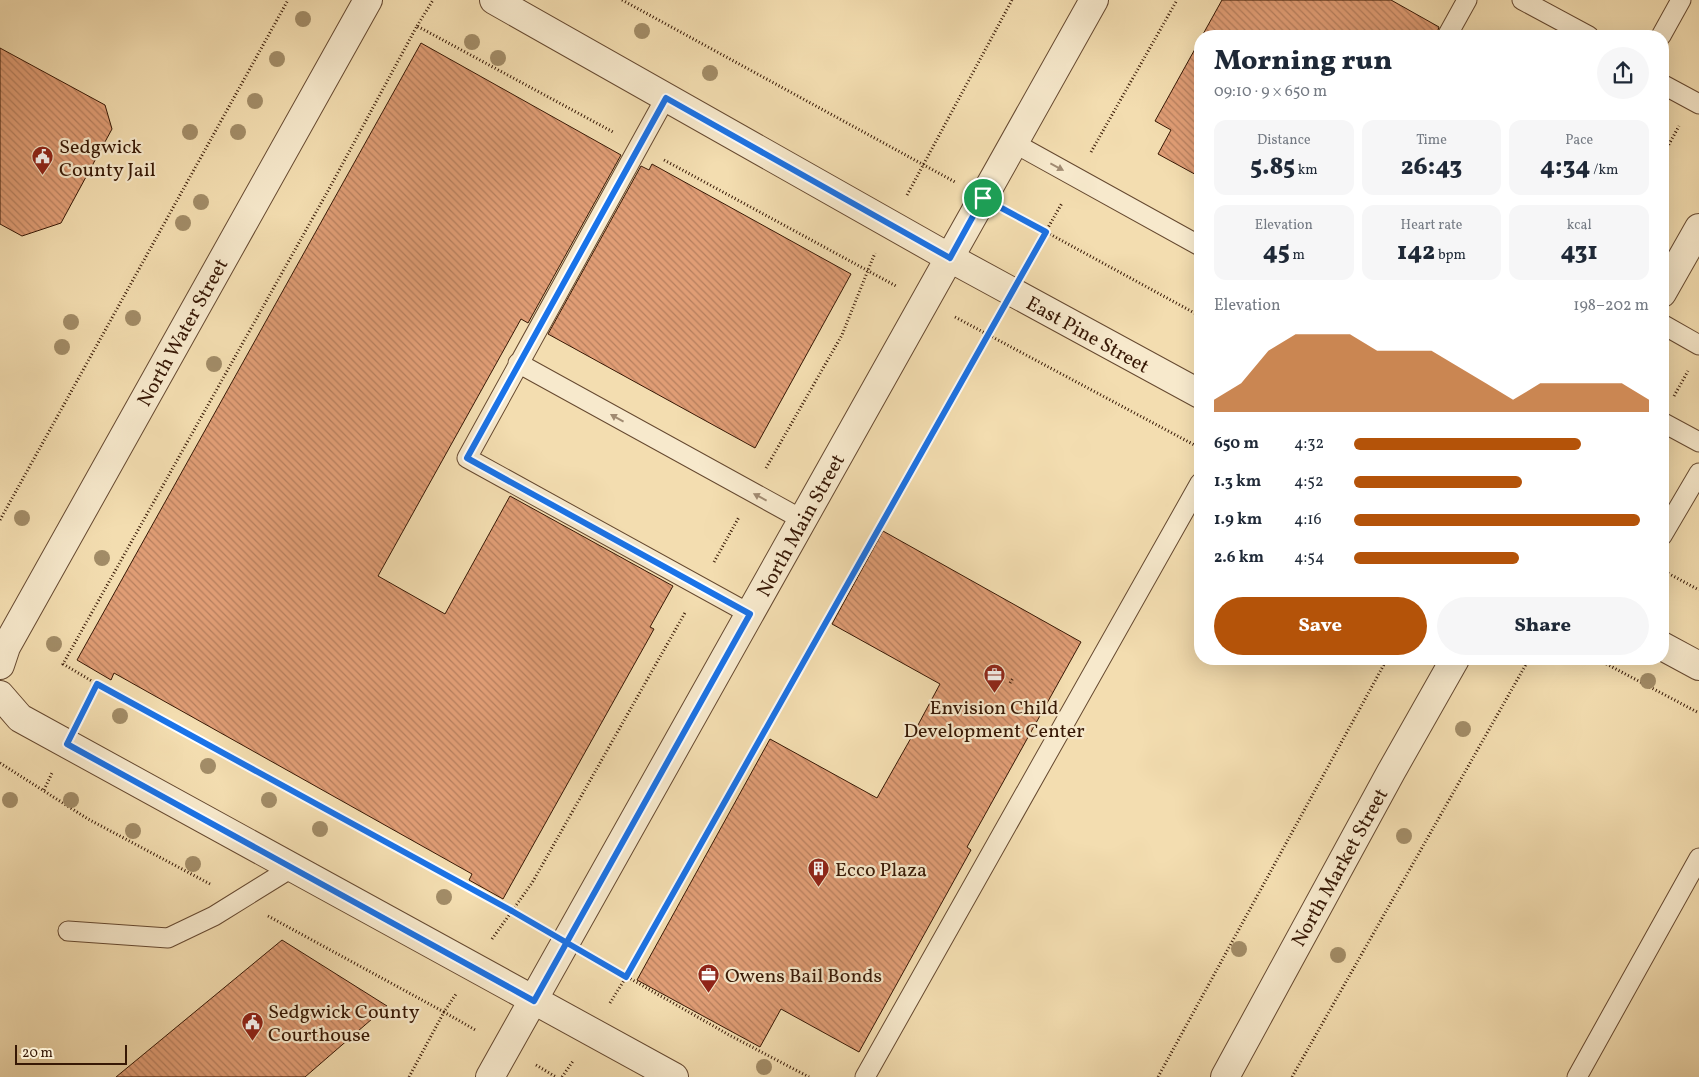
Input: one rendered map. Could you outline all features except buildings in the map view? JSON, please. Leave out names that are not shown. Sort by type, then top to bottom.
[{"type":"street","name":"North Water Street","points":[[0,665],[6,647],[368,0]]},
{"type":"street","name":"East Pine Street","points":[[494,0],[950,258],[1194,391]]},
{"type":"street","name":"North Main Street","points":[[490,1077],[1094,0]]},
{"type":"street","points":[[1669,281],[1699,228]]},
{"type":"street","points":[[1669,650],[1699,666]]},
{"type":"street","name":"North Market Street","points":[[1225,1077],[1391,772],[1452,665]]},
{"type":"street","points":[[0,695],[20,718],[674,1077]]},
{"type":"lane","points":[[1450,30],[1467,0]]},
{"type":"lane","points":[[1522,0],[1578,30]]},
{"type":"lane","points":[[1664,30],[1681,0]]},
{"type":"lane","points":[[1669,88],[1699,104]]},
{"type":"lane","points":[[666,98],[467,458],[750,614]]},
{"type":"lane","points":[[1014,143],[1194,243]]},
{"type":"lane","points":[[1669,328],[1699,345]]},
{"type":"lane","points":[[518,364],[803,520]]},
{"type":"lane","points":[[1669,426],[1699,442]]},
{"type":"lane","points":[[1669,524],[1699,473]]},
{"type":"lane","points":[[865,1077],[1194,495]]},
{"type":"lane","points":[[1576,1077],[1699,858]]},
{"type":"lane","points":[[68,931],[168,938],[214,916],[293,867]]},
{"type":"path","points":[[0,520],[288,0]]},
{"type":"path","points":[[418,26],[433,0]]},
{"type":"path","points":[[622,0],[1194,313]]},
{"type":"path","points":[[562,1077],[626,977],[1177,0]]},
{"type":"path","points":[[1672,400],[1690,367]]},
{"type":"path","points":[[1669,574],[1699,590]]},
{"type":"path","points":[[1158,1077],[1384,665]]},
{"type":"path","points":[[1292,1077],[1526,665]]},
{"type":"path","points":[[1608,665],[1699,713]]},
{"type":"path","points":[[997,676],[1000,671]]},
{"type":"path","points":[[1010,683],[1013,678]]},
{"type":"path","points":[[44,790],[97,684],[512,911],[731,1036],[809,1077]]},
{"type":"place","name":"Sedgwick County Jail","points":[[43,176]]},
{"type":"place","name":"Envision Child Development Center","points":[[994,694]]},
{"type":"place","name":"Ecco Plaza","points":[[819,888]]},
{"type":"place","name":"Owens Bail Bonds","points":[[709,994]]},
{"type":"place","name":"Sedgwick County Courthouse","points":[[252,1042]]},
{"type":"route","points":[[983,198],[950,258],[666,98],[467,458],[750,614],[566,943],[534,1001],[67,744],[97,684],[512,911],[566,943],[626,977],[1046,232],[983,198]]}]
